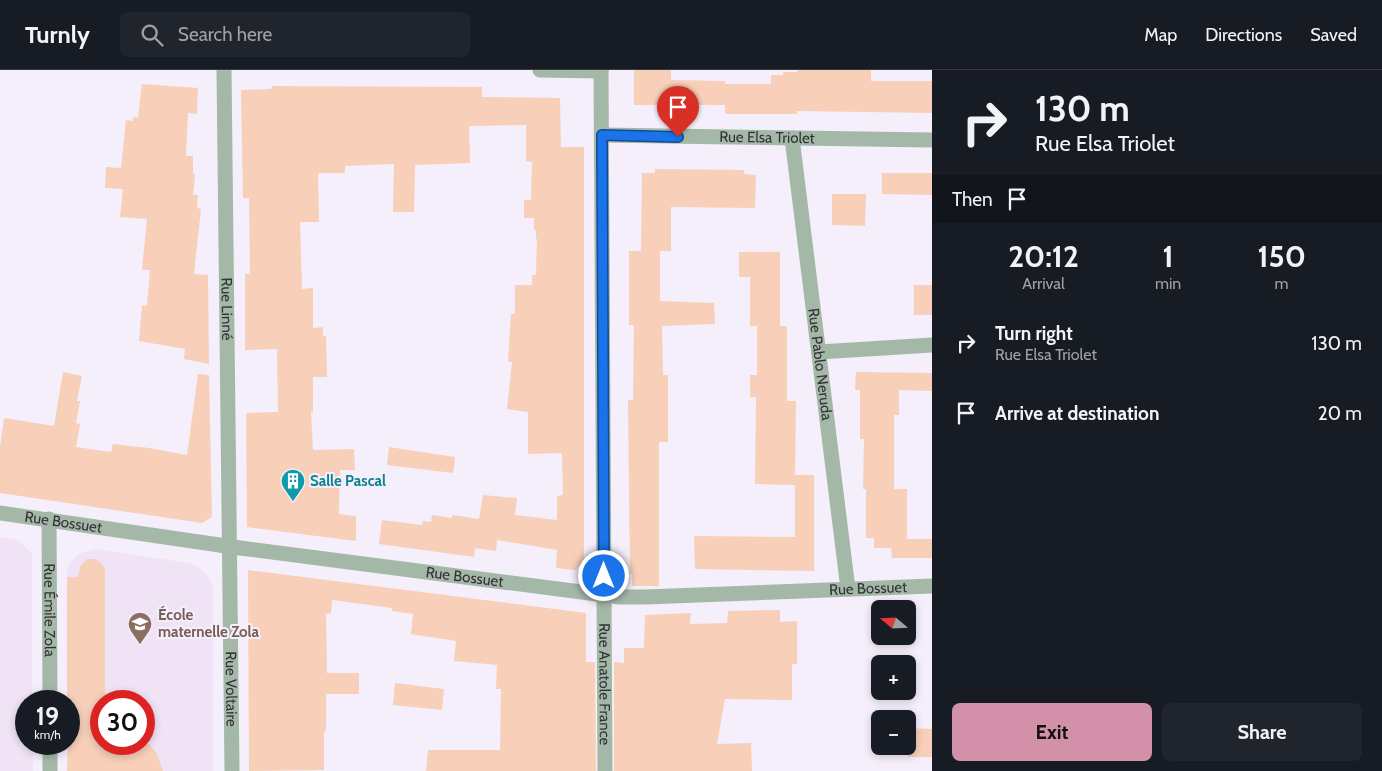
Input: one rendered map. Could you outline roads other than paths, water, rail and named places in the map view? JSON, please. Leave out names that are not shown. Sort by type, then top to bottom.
[{"type":"street","name":"Rue Linné","points":[[224,70],[229,546]]},
{"type":"street","points":[[540,70],[601,70]]},
{"type":"street","name":"Rue Anatole France","points":[[601,70],[605,771]]},
{"type":"street","name":"Rue Elsa Triolet","points":[[602,135],[932,140]]},
{"type":"street","name":"Rue Pablo Neruda","points":[[792,138],[848,589]]},
{"type":"street","points":[[819,352],[932,345]]},
{"type":"street","name":"Rue Bossuet","points":[[0,513],[229,546],[604,596],[645,597],[932,586]]},
{"type":"street","name":"Rue Émile Zola","points":[[48,520],[50,690]]},
{"type":"street","name":"Rue Voltaire","points":[[229,546],[232,771]]},
{"type":"street","points":[[50,755],[50,771]]},
{"type":"place","name":"Salle Pascal","points":[[293,502]]},
{"type":"place","name":"École maternelle Zola","points":[[140,645]]}]
